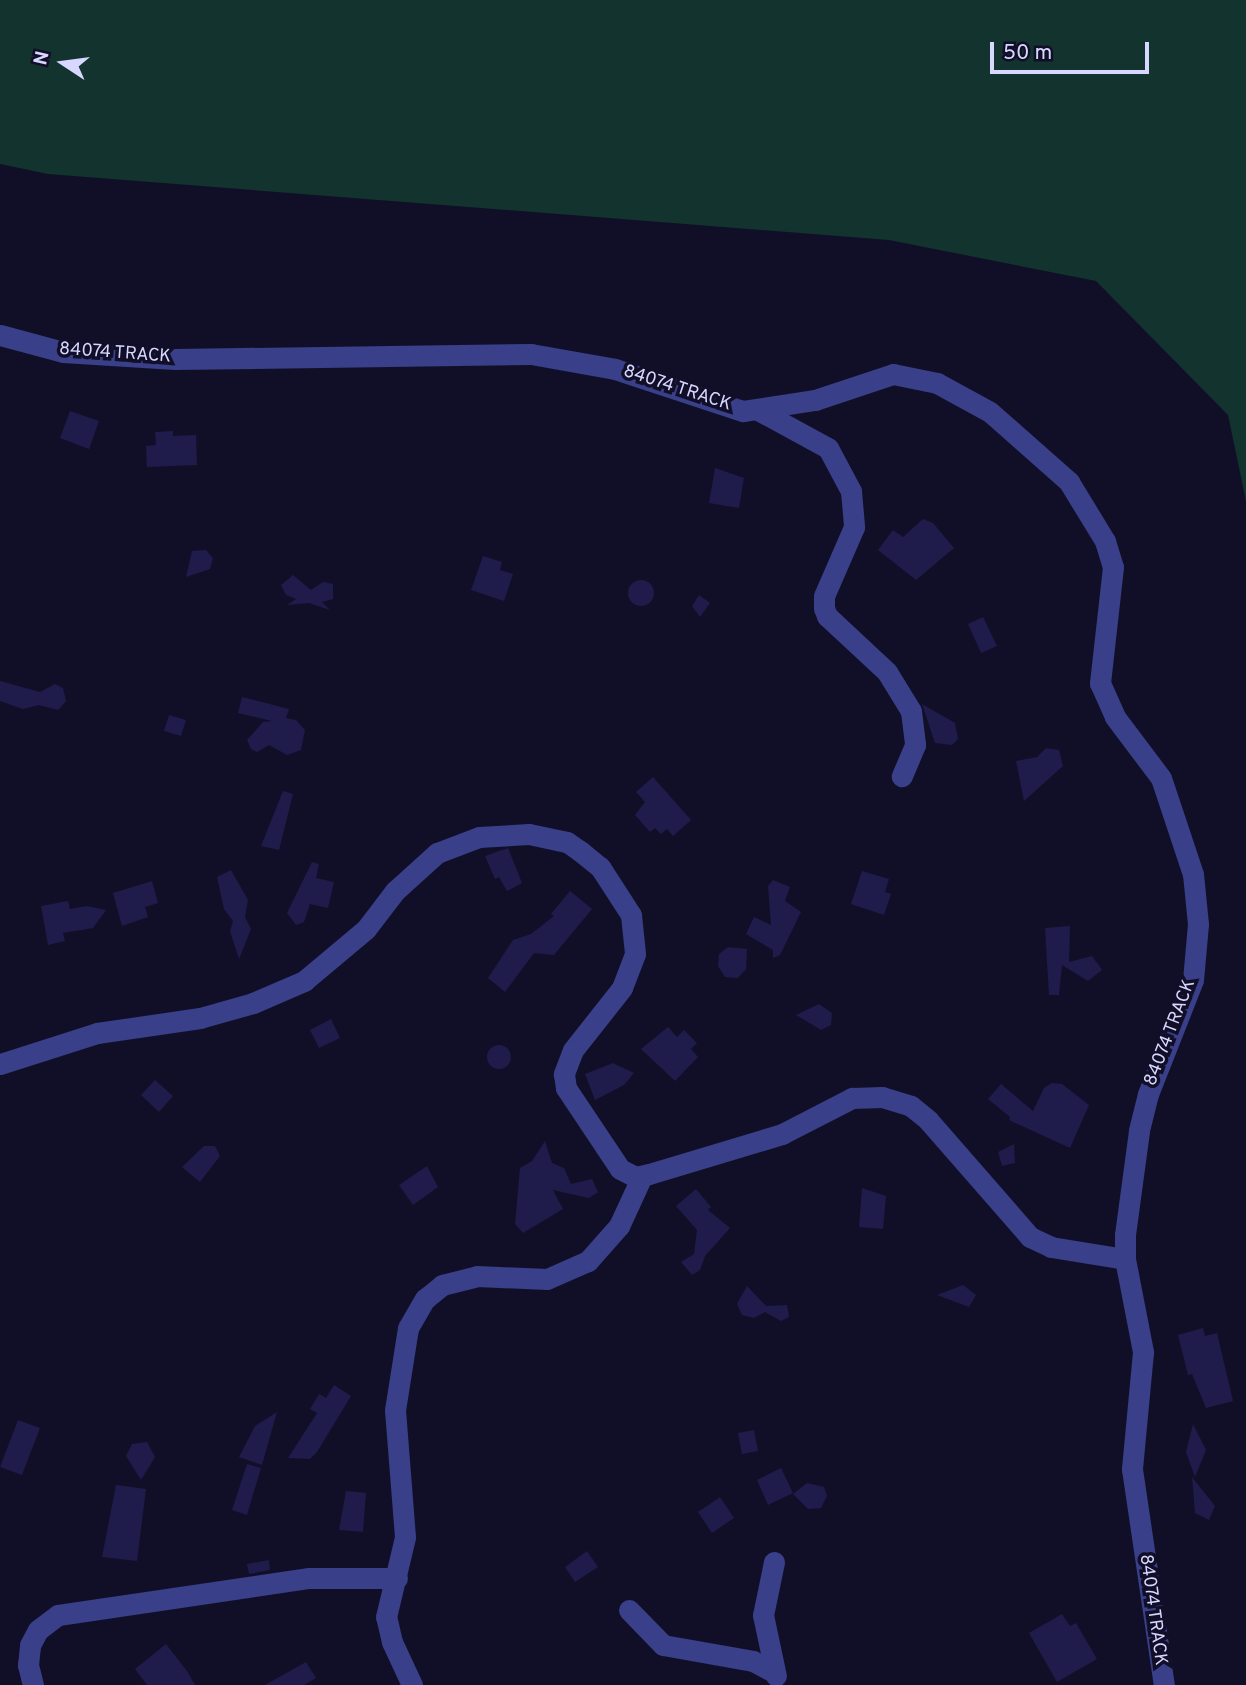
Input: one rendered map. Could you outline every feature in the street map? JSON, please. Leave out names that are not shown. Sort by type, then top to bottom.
[{"type":"street","name":"84074 TRACK","points":[[0,335],[63,352],[175,359],[531,354],[615,369],[712,403],[758,410],[815,400],[893,374],[937,383],[990,412],[1046,457],[1069,482],[1105,541],[1113,567],[1112,591],[1101,645],[1100,683],[1115,718],[1161,778],[1193,874],[1198,924],[1193,980],[1157,1070],[1139,1131],[1125,1259],[1143,1352],[1132,1469],[1164,1685]]},
{"type":"street","points":[[758,410],[828,448],[852,491],[854,527],[824,596],[824,608],[887,672],[911,711],[917,733],[902,776]]},
{"type":"street","points":[[0,1064],[97,1033],[200,1018],[253,1003],[304,981],[366,929],[395,891],[437,853],[479,837],[538,835],[567,842],[600,867],[631,915],[635,954],[622,988],[573,1050],[564,1074],[566,1088],[615,1165],[627,1174],[642,1176],[782,1134],[852,1098],[882,1097],[911,1106],[928,1120],[1030,1237],[1051,1247],[1125,1259]]},
{"type":"street","points":[[412,1685],[387,1625],[405,1537],[395,1410],[404,1345],[416,1314],[434,1290],[461,1279],[547,1279],[588,1261],[619,1226],[642,1176]]},
{"type":"street","points":[[774,1562],[762,1615],[776,1679]]},
{"type":"street","points":[[33,1685],[28,1665],[30,1645],[38,1630],[58,1615],[309,1578],[397,1578]]},
{"type":"street","points":[[629,1610],[663,1645],[753,1661],[776,1679]]},
{"type":"green space","points":[[0,0],[1246,0],[1246,501],[1228,415],[1096,281],[889,240],[48,174],[0,164]]},
{"type":"building","points":[[70,411],[99,421],[89,449],[60,438]]},
{"type":"building","points":[[173,431],[173,436],[196,435],[197,465],[147,467],[146,446],[156,445],[155,432]]},
{"type":"building","points":[[715,468],[744,478],[739,508],[709,503]]},
{"type":"building","points":[[923,519],[933,523],[954,548],[916,580],[878,550],[893,530],[903,537]]},
{"type":"building","points":[[206,550],[213,558],[210,569],[186,577],[192,551]]},
{"type":"building","points":[[483,556],[502,562],[500,570],[513,574],[504,601],[471,590]]},
{"type":"building","points":[[293,575],[311,590],[323,582],[333,584],[333,599],[322,602],[330,610],[309,603],[287,605],[296,599],[286,595],[281,585]]},
{"type":"building","points":[[641,580],[650,584],[654,593],[650,602],[641,606],[632,602],[628,593],[632,584]]},
{"type":"building","points":[[699,595],[710,603],[700,617],[692,606]]},
{"type":"building","points":[[983,617],[997,646],[981,653],[968,624]]},
{"type":"building","points":[[0,681],[40,692],[55,684],[63,688],[66,701],[58,710],[39,705],[23,709],[0,701]]},
{"type":"building","points":[[242,697],[289,709],[286,718],[296,720],[305,730],[301,750],[287,755],[269,745],[257,752],[251,749],[247,740],[263,722],[272,721],[238,713]]},
{"type":"building","points":[[922,704],[955,723],[958,739],[952,745],[935,743]]},
{"type":"building","points":[[169,715],[186,720],[181,736],[164,731]]},
{"type":"building","points":[[1046,748],[1059,750],[1063,766],[1024,801],[1016,761],[1037,757]]},
{"type":"building","points":[[653,777],[691,820],[673,836],[667,829],[661,834],[655,828],[650,832],[635,815],[645,802],[636,792]]},
{"type":"building","points":[[283,791],[293,794],[279,850],[261,846]]},
{"type":"building","points":[[508,848],[522,883],[507,891],[499,877],[495,879],[485,856]]},
{"type":"building","points":[[312,862],[319,864],[316,878],[334,882],[328,908],[310,904],[304,922],[296,925],[287,913]]},
{"type":"building","points":[[231,870],[248,900],[245,917],[251,929],[239,959],[230,931],[233,921],[224,909],[217,877]]},
{"type":"building","points":[[862,871],[889,879],[885,892],[891,894],[884,915],[851,904]]},
{"type":"building","points":[[773,880],[790,887],[785,901],[801,912],[780,955],[773,958],[773,950],[746,934],[754,917],[771,925],[768,886]]},
{"type":"building","points":[[152,881],[158,903],[145,907],[148,917],[122,926],[113,893]]},
{"type":"building","points":[[570,891],[592,909],[554,955],[534,953],[505,992],[488,978],[513,940],[531,934],[554,916],[551,914]]},
{"type":"building","points":[[68,901],[70,909],[87,906],[106,910],[93,928],[63,933],[65,941],[48,945],[41,906]]},
{"type":"building","points":[[1070,926],[1069,962],[1092,956],[1102,970],[1088,981],[1062,965],[1059,995],[1049,995],[1045,928]]},
{"type":"building","points":[[728,947],[747,949],[746,969],[738,978],[725,977],[718,966],[719,954]]},
{"type":"building","points":[[819,1004],[832,1013],[831,1025],[821,1030],[796,1015]]},
{"type":"building","points":[[331,1019],[340,1038],[319,1048],[310,1030]]},
{"type":"building","points":[[668,1027],[677,1037],[684,1030],[697,1043],[691,1049],[698,1057],[675,1081],[641,1049]]},
{"type":"building","points":[[499,1045],[507,1049],[511,1057],[507,1065],[499,1069],[491,1065],[487,1057],[491,1049]]},
{"type":"building","points":[[613,1063],[634,1073],[624,1085],[595,1100],[585,1074]]},
{"type":"building","points":[[155,1080],[173,1096],[159,1112],[141,1095]]},
{"type":"building","points":[[1052,1083],[1062,1084],[1089,1105],[1070,1148],[1009,1120],[1010,1117],[988,1099],[1001,1084],[1033,1111],[1044,1088]]},
{"type":"building","points":[[545,1141],[552,1163],[564,1168],[571,1184],[592,1179],[598,1192],[589,1198],[553,1190],[563,1209],[523,1233],[515,1224],[520,1168],[532,1161]]},
{"type":"building","points":[[1014,1144],[1015,1163],[1002,1166],[998,1152]]},
{"type":"building","points":[[204,1146],[215,1146],[220,1156],[200,1182],[182,1167]]},
{"type":"building","points":[[427,1166],[438,1187],[413,1205],[399,1185]]},
{"type":"building","points":[[862,1188],[886,1196],[883,1229],[859,1227]]},
{"type":"building","points":[[696,1189],[711,1207],[708,1210],[730,1228],[705,1256],[700,1270],[692,1275],[681,1262],[694,1254],[697,1230],[676,1206]]},
{"type":"building","points":[[963,1285],[976,1295],[969,1307],[937,1295]]},
{"type":"building","points":[[747,1286],[766,1306],[787,1305],[789,1317],[781,1321],[765,1312],[754,1318],[742,1315],[737,1304]]},
{"type":"building","points":[[1203,1328],[1205,1336],[1217,1333],[1233,1401],[1206,1408],[1192,1374],[1188,1375],[1178,1335]]},
{"type":"building","points":[[334,1385],[351,1396],[317,1452],[310,1459],[288,1458],[317,1413],[310,1409],[319,1394],[326,1398]]},
{"type":"building","points":[[277,1412],[262,1465],[239,1457],[255,1426]]},
{"type":"building","points":[[18,1420],[40,1428],[22,1475],[0,1467]]},
{"type":"building","points":[[1193,1424],[1206,1450],[1195,1477],[1186,1452]]},
{"type":"building","points":[[754,1430],[758,1451],[742,1454],[738,1433]]},
{"type":"building","points":[[147,1442],[155,1457],[141,1480],[126,1456],[132,1444]]},
{"type":"building","points":[[247,1464],[261,1468],[247,1515],[232,1510]]},
{"type":"building","points":[[781,1468],[793,1493],[768,1505],[757,1480]]},
{"type":"building","points":[[1192,1477],[1215,1506],[1209,1520],[1195,1513]]},
{"type":"building","points":[[807,1483],[824,1487],[827,1496],[821,1508],[808,1509],[793,1494]]},
{"type":"building","points":[[116,1485],[146,1489],[137,1561],[102,1557]]},
{"type":"building","points":[[346,1491],[366,1493],[363,1532],[339,1530]]},
{"type":"building","points":[[720,1497],[734,1518],[712,1533],[698,1512]]},
{"type":"building","points":[[587,1551],[598,1567],[575,1582],[565,1567]]},
{"type":"building","points":[[269,1560],[270,1570],[249,1574],[247,1564]]},
{"type":"building","points":[[1062,1614],[1070,1626],[1076,1623],[1097,1659],[1057,1682],[1029,1633]]},
{"type":"building","points":[[166,1644],[195,1685],[147,1685],[135,1669]]},
{"type":"building","points":[[306,1662],[316,1678],[304,1685],[265,1685]]}]
